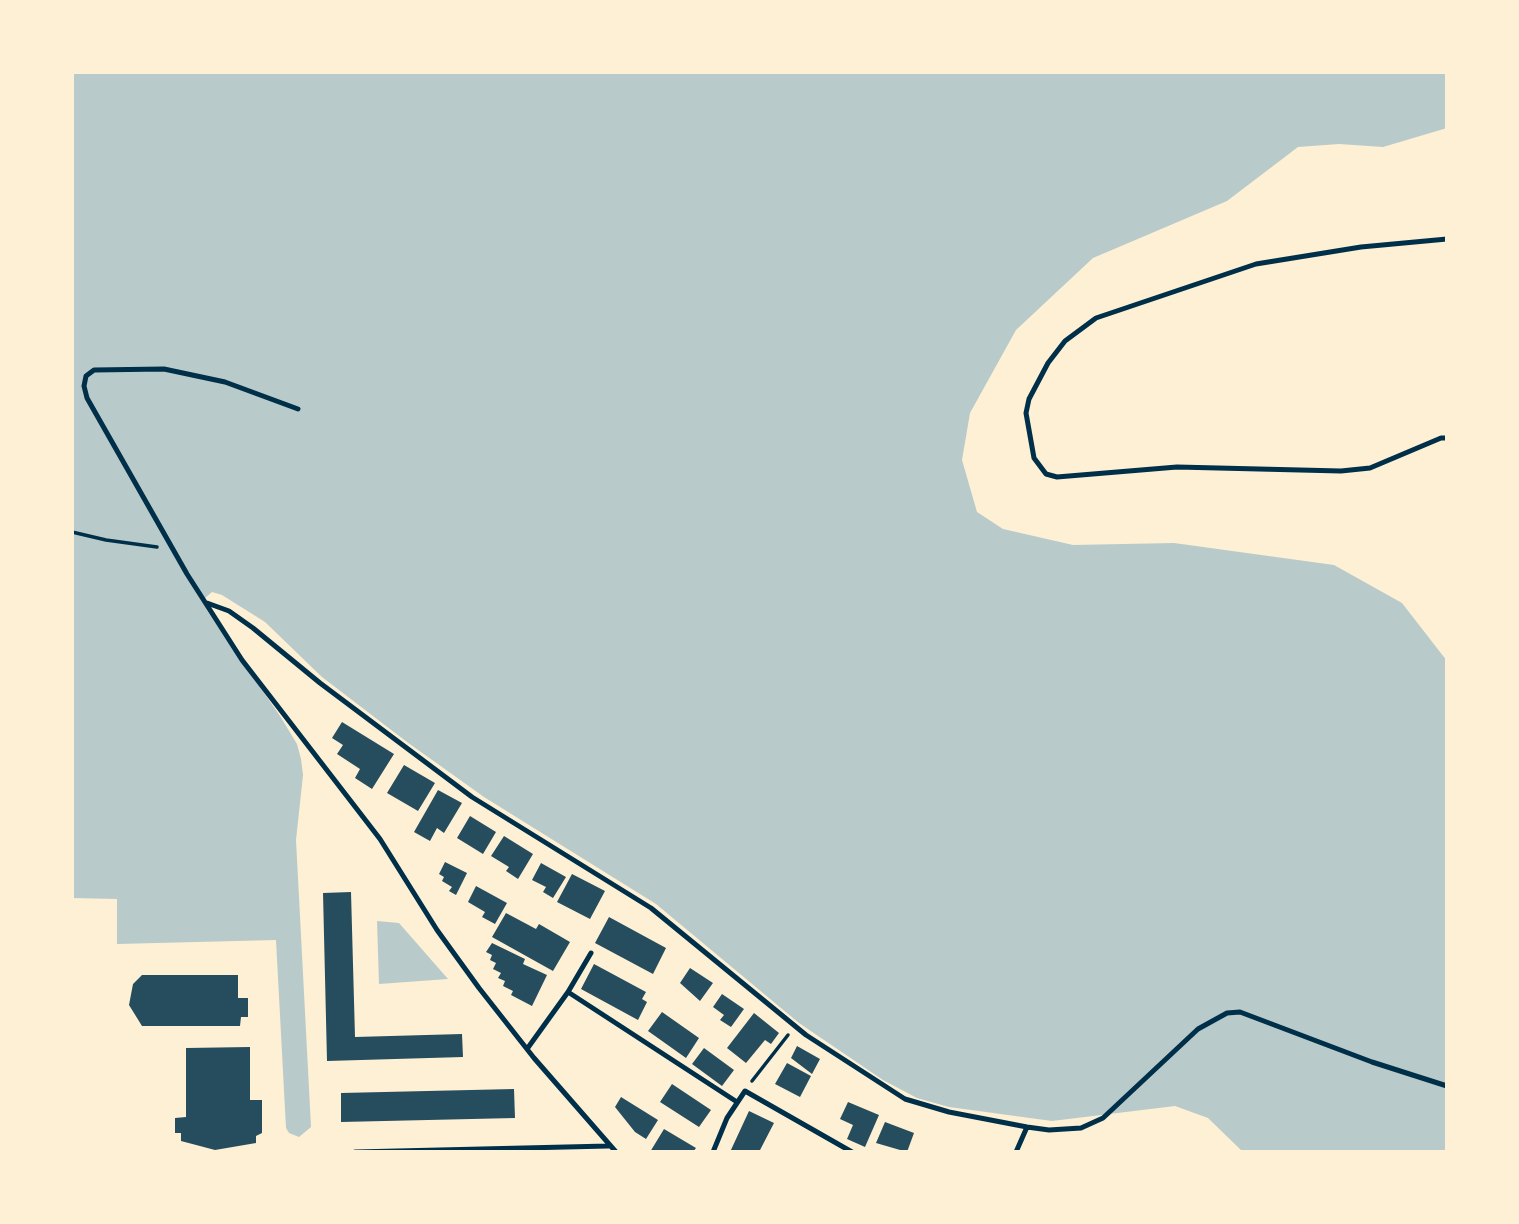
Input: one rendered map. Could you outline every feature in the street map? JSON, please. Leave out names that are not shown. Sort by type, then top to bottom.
[{"type":"lane","points":[[1447,239],[1361,247],[1256,264],[1096,318],[1065,341],[1048,363],[1029,399],[1026,413],[1034,458],[1046,474],[1057,477],[1177,467],[1351,470],[1393,461],[1441,438],[1447,438]]},
{"type":"lane","points":[[298,409],[192,373],[164,369],[104,368],[94,370],[86,376],[87,398],[173,549],[242,660],[327,766],[402,871],[437,930],[527,1049],[608,1146],[616,1152]]},
{"type":"lane","points":[[207,603],[229,611],[253,628],[320,683],[472,797],[651,908],[795,1026],[852,1067],[905,1099],[948,1112],[1027,1127],[1068,1130],[1103,1118],[1198,1029],[1227,1013],[1254,1015],[1371,1062],[1447,1086]]},
{"type":"lane","points":[[527,1049],[568,992],[591,953]]},
{"type":"lane","points":[[568,992],[737,1102]]},
{"type":"lane","points":[[713,1152],[745,1091],[852,1152]]},
{"type":"lane","points":[[1016,1152],[1027,1127]]},
{"type":"lane","points":[[355,1152],[608,1146]]},
{"type":"path","points":[[72,532],[106,540],[173,549]]},
{"type":"path","points":[[745,1091],[795,1026]]},
{"type":"shaded area","points":[[72,72],[1447,72],[1447,128],[1383,147],[1339,144],[1298,147],[1227,201],[1093,258],[1016,330],[970,413],[962,460],[977,512],[1003,529],[1073,545],[1174,543],[1334,565],[1402,603],[1447,661],[1447,1152],[1243,1152],[1208,1118],[1175,1106],[1052,1121],[949,1107],[917,1098],[883,1080],[799,1023],[656,904],[484,797],[407,742],[322,677],[265,622],[222,595],[212,592],[204,599],[207,610],[280,716],[297,744],[301,759],[303,775],[296,840],[311,1127],[299,1137],[289,1133],[286,1128],[276,940],[117,944],[117,899],[72,898]]},
{"type":"shaded area","points":[[377,921],[399,923],[448,979],[379,984]]},
{"type":"building","points":[[342,722],[394,754],[372,789],[355,778],[360,769],[337,754],[343,745],[332,738]]},
{"type":"building","points":[[404,765],[435,783],[418,811],[387,793]]},
{"type":"building","points":[[438,790],[462,803],[444,833],[437,828],[430,841],[414,832]]},
{"type":"building","points":[[470,816],[496,832],[483,854],[457,838]]},
{"type":"building","points":[[504,836],[533,854],[518,879],[506,871],[509,867],[491,856]]},
{"type":"building","points":[[445,862],[467,873],[456,895],[449,891],[452,887],[442,881],[444,877],[439,874]]},
{"type":"building","points":[[541,863],[566,877],[553,898],[543,892],[546,887],[532,880]]},
{"type":"building","points":[[572,874],[605,891],[590,919],[557,902]]},
{"type":"building","points":[[476,886],[507,903],[495,924],[482,917],[485,912],[468,902]]},
{"type":"building","points":[[351,892],[355,1037],[462,1034],[463,1057],[327,1061],[323,893]]},
{"type":"building","points":[[506,913],[536,929],[539,924],[570,942],[553,971],[492,937]]},
{"type":"building","points":[[609,917],[666,948],[653,974],[595,943]]},
{"type":"building","points":[[492,943],[525,959],[523,964],[547,975],[532,1006],[511,995],[513,991],[503,986],[505,981],[498,978],[501,973],[493,969],[496,963],[490,960],[492,955],[486,952]]},
{"type":"building","points":[[594,964],[646,992],[642,999],[647,1002],[638,1020],[581,989]]},
{"type":"building","points":[[690,968],[713,983],[700,1001],[680,983]]},
{"type":"building","points":[[142,975],[238,975],[238,998],[248,998],[248,1017],[241,1017],[240,1026],[142,1026],[129,1005],[133,984]]},
{"type":"building","points":[[722,994],[744,1009],[731,1027],[720,1020],[724,1015],[713,1007]]},
{"type":"building","points":[[662,1012],[699,1038],[686,1058],[648,1031]]},
{"type":"building","points":[[754,1013],[779,1033],[771,1044],[765,1040],[746,1063],[727,1048]]},
{"type":"building","points":[[797,1046],[820,1059],[812,1074],[791,1058]]},
{"type":"building","points":[[250,1047],[250,1100],[262,1100],[262,1133],[256,1136],[256,1143],[215,1150],[181,1141],[181,1133],[175,1133],[175,1118],[186,1117],[186,1048]]},
{"type":"building","points":[[704,1048],[734,1070],[722,1086],[692,1064]]},
{"type":"building","points":[[787,1063],[811,1076],[800,1097],[775,1084]]},
{"type":"building","points":[[672,1084],[711,1110],[699,1127],[660,1102]]},
{"type":"building","points":[[514,1089],[515,1118],[341,1122],[341,1093]]},
{"type":"building","points":[[621,1097],[658,1120],[646,1139],[635,1132],[615,1107]]},
{"type":"building","points":[[848,1102],[879,1115],[865,1147],[847,1139],[853,1125],[840,1119]]},
{"type":"building","points":[[749,1111],[774,1123],[759,1152],[730,1152]]},
{"type":"building","points":[[885,1122],[914,1133],[907,1152],[876,1143]]},
{"type":"building","points":[[664,1129],[696,1148],[693,1152],[650,1152]]}]
